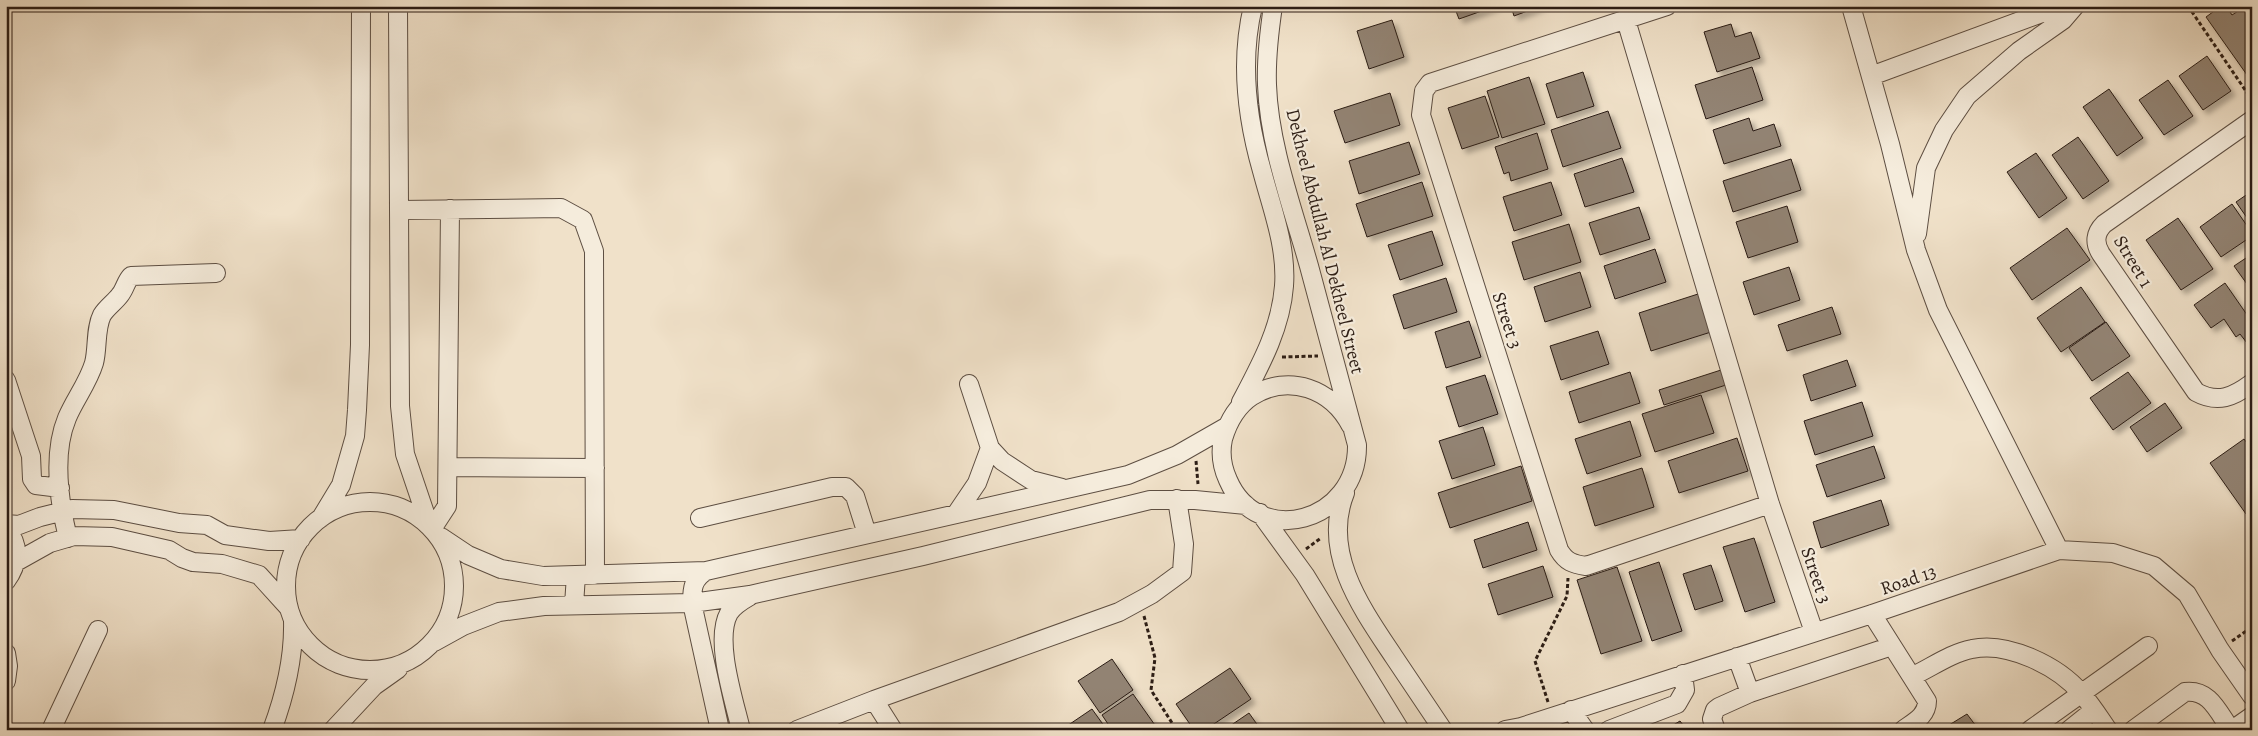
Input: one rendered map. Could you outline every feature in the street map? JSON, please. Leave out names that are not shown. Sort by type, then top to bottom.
[{"type":"street","points":[[272,730],[282,698],[294,644],[286,579],[288,565],[300,539],[320,518],[341,485],[355,436],[358,410],[360,345],[361,6]]},
{"type":"street","points":[[333,730],[374,686],[425,651],[434,642],[448,620],[455,595],[450,557],[433,529],[409,469],[401,426],[398,6]]},
{"type":"street","name":"Dekheel Abdullah Al Dekheel Street","points":[[1273,6],[1267,54],[1267,87],[1271,119],[1278,156],[1352,426]]},
{"type":"street","name":"Street 3","points":[[1568,562],[1559,550],[1421,115],[1421,103],[1424,91],[1430,83],[1668,6]]},
{"type":"street","points":[[1851,6],[1890,144],[1916,250],[1938,310],[2059,550]]},
{"type":"street","points":[[1871,76],[2061,6]]},
{"type":"street","points":[[1916,250],[1926,168],[1944,130],[1967,96],[2019,51],[2063,20],[2075,6]]},
{"type":"street","points":[[1251,8],[1247,60],[1248,100],[1261,169],[1278,228],[1284,268],[1280,312],[1264,356],[1238,408],[1226,427],[1222,448],[1223,469],[1232,489],[1253,509],[1292,558],[1400,730]]},
{"type":"street","name":"Street 3","points":[[1626,20],[1770,504],[1814,632]]},
{"type":"street","name":"Street 1","points":[[2252,120],[2104,224],[2096,240],[2098,250],[2196,392],[2214,399],[2223,399],[2235,395],[2252,383]]},
{"type":"street","points":[[399,210],[561,208],[582,220],[594,251],[595,575]]},
{"type":"street","points":[[433,529],[447,506],[449,467],[450,209]]},
{"type":"street","points":[[68,538],[62,512],[60,444],[66,420],[91,370],[103,314],[121,294],[127,280],[131,276],[140,274],[216,273]]},
{"type":"street","points":[[6,380],[31,456],[32,480],[36,485],[60,488]]},
{"type":"street","points":[[969,384],[990,448],[1002,461],[1031,480],[1065,489]]},
{"type":"street","points":[[1238,408],[1259,392],[1279,386],[1301,386],[1326,396],[1345,414],[1352,426],[1357,445],[1354,472],[1339,508],[1337,536],[1348,582],[1362,611],[1441,727],[1457,730]]},
{"type":"street","points":[[320,518],[347,505],[376,502],[404,509],[468,555],[501,569],[543,576],[706,571],[1128,475],[1177,455],[1226,427]]},
{"type":"street","points":[[956,514],[977,483],[990,448]]},
{"type":"street","points":[[449,467],[594,468]]},
{"type":"street","points":[[700,518],[832,487],[846,487],[855,496],[867,534]]},
{"type":"street","points":[[434,642],[463,626],[499,612],[544,606],[692,603],[750,595],[932,554],[1150,500],[1195,500],[1253,509],[1284,520],[1309,517],[1331,506],[1348,487]]},
{"type":"street","points":[[797,730],[874,700],[1119,612],[1141,600],[1182,572],[1184,544],[1177,499]]},
{"type":"street","points":[[1568,562],[1586,566],[1770,504]]},
{"type":"street","points":[[6,524],[19,525],[72,509],[114,510],[179,523],[207,525],[225,535],[269,541],[300,539]]},
{"type":"street","points":[[6,529],[14,541],[16,562],[6,582]]},
{"type":"street","points":[[16,562],[50,543],[68,538],[112,537],[169,550],[193,562],[222,564],[259,575],[291,614],[309,645],[339,665],[374,671],[403,665]]},
{"type":"street","name":"Road 13","points":[[1515,729],[1872,614],[2059,550],[2113,553],[2154,566],[2187,594],[2220,650],[2252,696]]},
{"type":"street","points":[[706,571],[697,578],[694,584],[692,603],[720,730]]},
{"type":"street","points":[[574,605],[576,575]]},
{"type":"street","points":[[741,730],[725,658],[723,636],[730,613],[750,595]]},
{"type":"street","points":[[1872,614],[1926,696],[1927,706],[1922,716],[1903,730]]},
{"type":"street","points":[[51,730],[98,630]]},
{"type":"street","points":[[1716,730],[1712,719],[1715,710],[1750,693],[1892,646]]},
{"type":"street","points":[[2030,730],[2148,646]]},
{"type":"street","points":[[1913,676],[1959,653],[1976,648],[1994,647],[2016,652],[2052,670],[2081,692],[2108,730]]},
{"type":"street","points":[[6,653],[8,666],[6,681]]},
{"type":"street","points":[[1737,657],[1750,693]]},
{"type":"street","points":[[1609,730],[1677,704],[1685,690],[1683,674]]},
{"type":"street","points":[[2133,730],[2185,692],[2194,691],[2206,695],[2232,730],[2252,716]]},
{"type":"street","points":[[874,700],[893,730]]},
{"type":"street","points":[[1571,710],[1585,730]]},
{"type":"street","points":[[2069,730],[2094,710]]},
{"type":"path","points":[[2188,6],[2252,100]]},
{"type":"path","points":[[1264,356],[1333,355]]},
{"type":"path","points":[[1190,447],[1196,458],[1199,483],[1195,500]]},
{"type":"path","points":[[1292,558],[1321,538],[1337,536]]},
{"type":"path","points":[[1552,716],[1535,661],[1567,596],[1568,562]]},
{"type":"path","points":[[1141,600],[1155,658],[1151,690],[1174,726],[1174,730]]},
{"type":"path","points":[[2220,650],[2252,627]]},
{"type":"building","points":[[1454,6],[1496,6],[1459,19]]},
{"type":"building","points":[[1511,6],[1541,6],[1514,16]]},
{"type":"building","points":[[2221,6],[2226,6],[2232,15],[2246,6],[2252,15],[2252,82],[2206,17]]},
{"type":"building","points":[[1392,20],[1404,57],[1369,69],[1357,31]]},
{"type":"building","points":[[1731,24],[1735,37],[1751,32],[1760,58],[1717,72],[1704,32]]},
{"type":"building","points":[[2207,56],[2231,91],[2203,110],[2179,76]]},
{"type":"building","points":[[1752,67],[1763,100],[1706,119],[1695,85]]},
{"type":"building","points":[[1583,72],[1594,106],[1557,118],[1546,84]]},
{"type":"building","points":[[1529,77],[1545,124],[1502,138],[1487,91]]},
{"type":"building","points":[[2168,80],[2193,116],[2164,135],[2139,100]]},
{"type":"building","points":[[2109,89],[2143,138],[2117,156],[2083,107]]},
{"type":"building","points":[[1390,93],[1400,125],[1345,143],[1334,111]]},
{"type":"building","points":[[1485,96],[1499,137],[1462,149],[1448,108]]},
{"type":"building","points":[[1608,111],[1621,148],[1563,167],[1551,130]]},
{"type":"building","points":[[1749,118],[1753,131],[1774,124],[1781,146],[1724,164],[1713,130]]},
{"type":"building","points":[[1537,133],[1548,169],[1511,181],[1509,172],[1504,174],[1495,147]]},
{"type":"building","points":[[2078,137],[2109,181],[2083,199],[2052,155]]},
{"type":"building","points":[[1409,142],[1420,174],[1359,194],[1349,161]]},
{"type":"building","points":[[2036,153],[2067,198],[2039,218],[2007,172]]},
{"type":"building","points":[[1622,158],[1634,192],[1585,207],[1574,174]]},
{"type":"building","points":[[1791,159],[1801,190],[1733,212],[1723,181]]},
{"type":"building","points":[[1422,182],[1433,216],[1367,237],[1356,204]]},
{"type":"building","points":[[1551,182],[1562,215],[1514,231],[1503,197]]},
{"type":"building","points":[[2252,191],[2252,225],[2236,202]]},
{"type":"building","points":[[2232,204],[2252,233],[2252,236],[2221,257],[2200,227]]},
{"type":"building","points":[[1787,206],[1798,242],[1748,258],[1736,222]]},
{"type":"building","points":[[1639,207],[1650,239],[1600,255],[1589,223]]},
{"type":"building","points":[[2178,218],[2213,269],[2181,290],[2146,240]]},
{"type":"building","points":[[1569,224],[1581,262],[1524,280],[1512,242]]},
{"type":"building","points":[[2067,228],[2090,260],[2032,300],[2010,268]]},
{"type":"building","points":[[1432,231],[1443,265],[1400,280],[1388,245]]},
{"type":"building","points":[[1655,249],[1666,282],[1615,299],[1604,266]]},
{"type":"building","points":[[2252,254],[2252,291],[2234,266]]},
{"type":"building","points":[[1789,267],[1800,300],[1754,315],[1743,282]]},
{"type":"building","points":[[1580,272],[1591,307],[1545,322],[1534,287]]},
{"type":"building","points":[[1446,278],[1457,312],[1404,329],[1393,295]]},
{"type":"building","points":[[2225,283],[2252,322],[2252,340],[2247,343],[2240,334],[2236,337],[2224,319],[2211,328],[2194,305]]},
{"type":"building","points":[[2081,287],[2105,322],[2061,352],[2037,318]]},
{"type":"building","points":[[1698,294],[1711,332],[1651,351],[1639,313]]},
{"type":"building","points":[[1832,307],[1841,334],[1787,351],[1778,325]]},
{"type":"building","points":[[1469,321],[1481,357],[1446,368],[1435,332]]},
{"type":"building","points":[[2106,322],[2130,356],[2092,381],[2069,348]]},
{"type":"building","points":[[1598,331],[1609,364],[1561,380],[1550,346]]},
{"type":"building","points":[[1847,360],[1856,386],[1811,401],[1803,375]]},
{"type":"building","points":[[1721,370],[1726,385],[1664,405],[1659,390]]},
{"type":"building","points":[[1630,372],[1640,403],[1579,423],[1569,392]]},
{"type":"building","points":[[2128,372],[2151,403],[2113,430],[2090,398]]},
{"type":"building","points":[[1485,375],[1498,414],[1459,427],[1446,387]]},
{"type":"building","points":[[1701,395],[1714,433],[1655,452],[1642,414]]},
{"type":"building","points":[[1862,402],[1873,436],[1815,455],[1804,421]]},
{"type":"building","points":[[2165,403],[2182,428],[2147,452],[2130,427]]},
{"type":"building","points":[[1630,421],[1641,456],[1587,474],[1575,439]]},
{"type":"building","points":[[1483,427],[1495,465],[1452,479],[1439,441]]},
{"type":"building","points":[[1737,438],[1748,471],[1679,493],[1668,461]]},
{"type":"building","points":[[2244,439],[2252,450],[2252,509],[2246,514],[2210,463]]},
{"type":"building","points":[[1874,446],[1885,478],[1827,497],[1816,465]]},
{"type":"building","points":[[1521,466],[1532,501],[1450,528],[1438,493]]},
{"type":"building","points":[[1642,468],[1654,507],[1595,526],[1583,487]]},
{"type":"building","points":[[1881,500],[1889,525],[1821,548],[1813,522]]},
{"type":"building","points":[[1528,522],[1537,550],[1483,568],[1474,540]]},
{"type":"building","points":[[1754,538],[1775,602],[1745,612],[1723,547]]},
{"type":"building","points":[[1659,562],[1682,631],[1652,641],[1629,572]]},
{"type":"building","points":[[1711,565],[1723,601],[1695,610],[1683,574]]},
{"type":"building","points":[[1543,566],[1553,597],[1498,615],[1488,584]]},
{"type":"building","points":[[1617,567],[1642,641],[1601,654],[1577,580]]},
{"type":"building","points":[[1112,659],[1133,690],[1100,713],[1078,681]]},
{"type":"building","points":[[1230,668],[1251,699],[1205,730],[1194,730],[1176,704]]},
{"type":"building","points":[[1133,694],[1157,728],[1112,730],[1102,715]]},
{"type":"building","points":[[1092,709],[1107,730],[1061,730]]},
{"type":"building","points":[[1249,713],[1261,730],[1224,730]]},
{"type":"building","points":[[1967,714],[1979,730],[1941,730]]},
{"type":"building","points":[[1680,721],[1687,730],[1665,730]]}]
